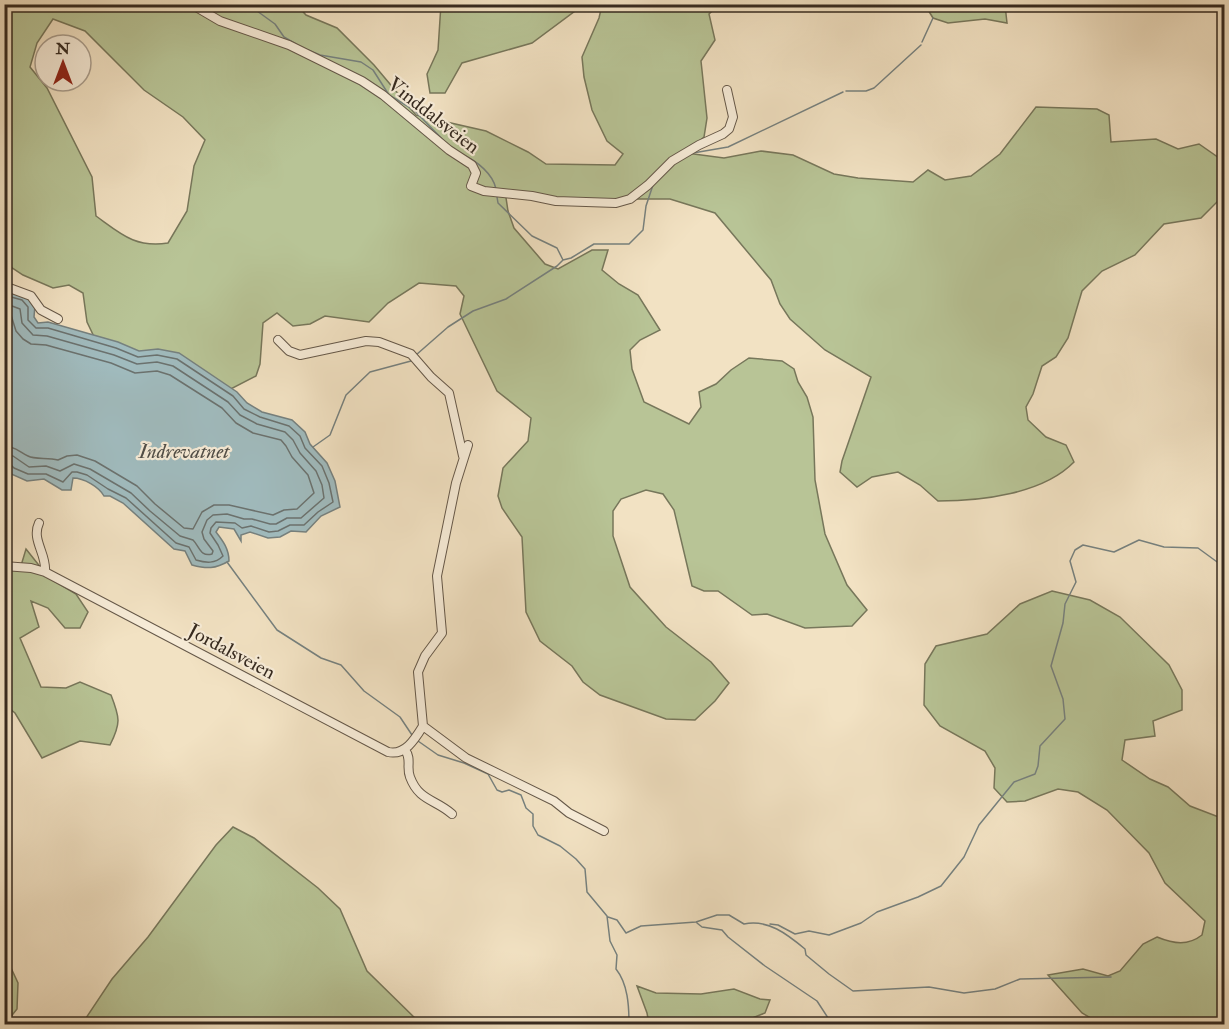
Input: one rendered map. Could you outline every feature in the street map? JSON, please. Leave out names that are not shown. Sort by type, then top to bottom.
[{"type":"street","name":"Vinddalsveien","points":[[191,4],[220,21],[289,45],[372,88],[429,135],[472,165],[476,173],[471,184],[473,188],[496,192],[567,202],[616,203],[630,199],[672,161],[729,129],[733,117],[727,90]]},
{"type":"street","points":[[4,286],[31,296],[41,310],[58,319]]},
{"type":"street","points":[[278,340],[289,351],[300,355],[366,341],[379,342],[414,356],[430,377],[449,393],[464,458]]},
{"type":"street","points":[[452,814],[417,792],[409,775],[409,759],[405,750],[423,726],[418,672],[425,656],[442,633],[437,576],[468,445]]},
{"type":"street","points":[[39,523],[37,538],[45,560],[45,572]]},
{"type":"street","name":"Jordalsveien","points":[[4,567],[31,568],[45,572],[388,752],[393,754],[405,750]]},
{"type":"street","points":[[423,726],[466,758],[554,801],[569,813],[604,831]]},
{"type":"green space","points":[[441,4],[583,5],[532,43],[462,63],[445,93],[430,93],[427,74],[438,50]]},
{"type":"green space","points":[[5,5],[297,5],[306,15],[337,28],[374,65],[416,115],[486,131],[528,152],[546,164],[615,165],[623,154],[607,141],[592,110],[582,57],[599,18],[602,5],[719,5],[709,14],[715,40],[701,61],[707,118],[704,137],[686,153],[724,158],[761,151],[793,155],[834,174],[858,178],[913,182],[928,170],[945,180],[971,176],[1000,154],[1036,107],[1097,109],[1109,115],[1111,142],[1156,139],[1178,149],[1199,144],[1219,158],[1224,180],[1220,199],[1201,218],[1164,224],[1135,255],[1102,271],[1082,291],[1068,338],[1056,357],[1042,366],[1026,407],[1028,420],[1046,437],[1066,445],[1074,462],[1046,482],[1010,494],[938,501],[920,485],[898,472],[872,477],[857,487],[840,472],[871,377],[825,350],[790,319],[780,304],[771,280],[715,213],[670,199],[621,199],[605,204],[505,191],[508,211],[514,228],[545,264],[558,269],[592,250],[608,250],[602,270],[619,284],[638,295],[660,330],[640,340],[630,350],[632,369],[644,402],[689,424],[701,407],[699,392],[716,384],[749,358],[782,361],[794,369],[798,382],[807,397],[813,417],[815,480],[825,534],[847,585],[867,610],[852,626],[805,628],[767,614],[752,615],[718,591],[704,591],[692,586],[674,510],[663,494],[646,490],[621,499],[613,511],[613,536],[630,587],[666,627],[711,662],[729,683],[715,701],[695,720],[666,719],[600,695],[583,682],[572,666],[540,641],[526,612],[522,537],[502,508],[498,496],[503,468],[528,441],[531,418],[497,391],[460,314],[464,296],[456,286],[419,283],[388,303],[369,322],[325,316],[310,324],[293,326],[277,313],[263,323],[260,364],[256,376],[225,392],[98,345],[87,322],[83,293],[69,285],[53,288],[23,275],[5,263]],"holes":[[[53,19],[87,33],[93,33],[93,39],[144,90],[183,117],[205,140],[194,166],[187,211],[168,243],[137,241],[121,234],[96,216],[92,177],[50,93],[33,93],[33,71],[30,67],[33,57],[33,33],[44,33]]]},
{"type":"green space","points":[[925,5],[1005,5],[1007,23],[985,19],[948,23],[933,18]]},
{"type":"green space","points":[[26,549],[49,578],[76,594],[88,612],[80,628],[65,628],[48,608],[31,601],[39,627],[20,638],[41,687],[66,688],[80,682],[111,695],[118,726],[110,745],[80,741],[42,758],[15,713],[5,705],[4,570],[20,569]]},
{"type":"green space","points":[[1052,591],[1090,600],[1120,617],[1169,665],[1182,690],[1182,710],[1153,721],[1155,736],[1125,740],[1122,760],[1150,779],[1168,787],[1190,806],[1224,819],[1224,1024],[1101,1024],[1082,1013],[1048,975],[1083,969],[1108,976],[1120,971],[1143,944],[1157,937],[1181,943],[1197,939],[1202,935],[1205,921],[1165,883],[1149,853],[1107,810],[1078,792],[1058,789],[1025,801],[1007,802],[994,788],[995,768],[985,751],[940,726],[924,705],[925,664],[936,646],[987,634],[1020,604]]},
{"type":"green space","points":[[233,827],[254,838],[318,888],[340,909],[367,971],[421,1024],[82,1024],[112,979],[148,937],[216,845]]},
{"type":"green space","points":[[5,955],[18,983],[17,1009],[5,1024]]},
{"type":"green space","points":[[637,986],[656,993],[701,994],[734,989],[760,999],[770,1000],[765,1013],[737,1024],[649,1024]]},
{"type":"water","name":"Indrevatnet","points":[[5,289],[26,295],[35,305],[34,317],[38,323],[48,322],[118,342],[139,351],[158,349],[179,353],[237,392],[247,403],[262,412],[292,420],[305,432],[310,444],[327,463],[335,481],[340,507],[321,516],[306,532],[291,531],[280,537],[268,538],[250,532],[241,535],[241,541],[234,529],[219,527],[216,532],[227,549],[229,561],[211,568],[192,565],[185,551],[174,549],[123,503],[110,496],[104,496],[99,489],[86,481],[73,478],[71,490],[62,490],[44,479],[27,481],[9,473],[5,465]]},
{"type":"waterway","points":[[255,4],[257,11],[275,24],[284,37],[296,44]]},
{"type":"waterway","points":[[922,42],[933,18]]},
{"type":"waterway","points":[[846,91],[866,91],[874,88],[921,45]]},
{"type":"waterway","points":[[308,50],[320,55],[361,62],[373,70],[389,95],[414,110],[447,144]]},
{"type":"waterway","points":[[693,153],[728,147],[843,92]]},
{"type":"waterway","points":[[463,155],[484,169],[492,178],[496,189]]},
{"type":"waterway","points":[[667,171],[674,164]]},
{"type":"waterway","points":[[563,260],[571,258],[594,244],[629,244],[643,230],[646,206],[653,185]]},
{"type":"waterway","points":[[416,355],[448,327],[473,311],[506,299],[563,260],[557,248],[532,236],[498,203],[497,197]]},
{"type":"waterway","points":[[313,447],[330,435],[346,395],[370,372],[411,361]]},
{"type":"waterway","points":[[770,924],[778,925],[795,934],[809,931],[829,935],[861,923],[877,912],[941,886],[964,857],[979,825],[1014,782],[1035,774],[1040,746],[1065,719],[1063,699],[1051,666],[1063,623],[1065,604],[1076,582],[1070,561],[1075,550],[1083,545],[1114,552],[1139,540],[1164,547],[1198,548],[1224,567]]},
{"type":"waterway","points":[[227,562],[277,630],[321,658],[341,665],[364,691],[400,717],[412,735]]},
{"type":"waterway","points":[[418,741],[438,755],[488,774],[497,790],[502,792],[509,790],[521,795],[526,808],[533,814],[533,826],[538,835],[560,846],[585,869],[587,892],[607,916],[610,941],[617,955],[616,969],[627,995],[629,1024]]},
{"type":"waterway","points":[[608,917],[617,920],[626,933],[641,926],[696,922],[717,915],[729,915],[744,924],[769,926],[798,943],[805,949],[806,955],[853,991],[929,987],[964,993],[995,989],[1020,979],[1111,977]]},
{"type":"waterway","points":[[697,923],[702,927],[722,930],[765,966],[817,1001],[832,1024]]}]
